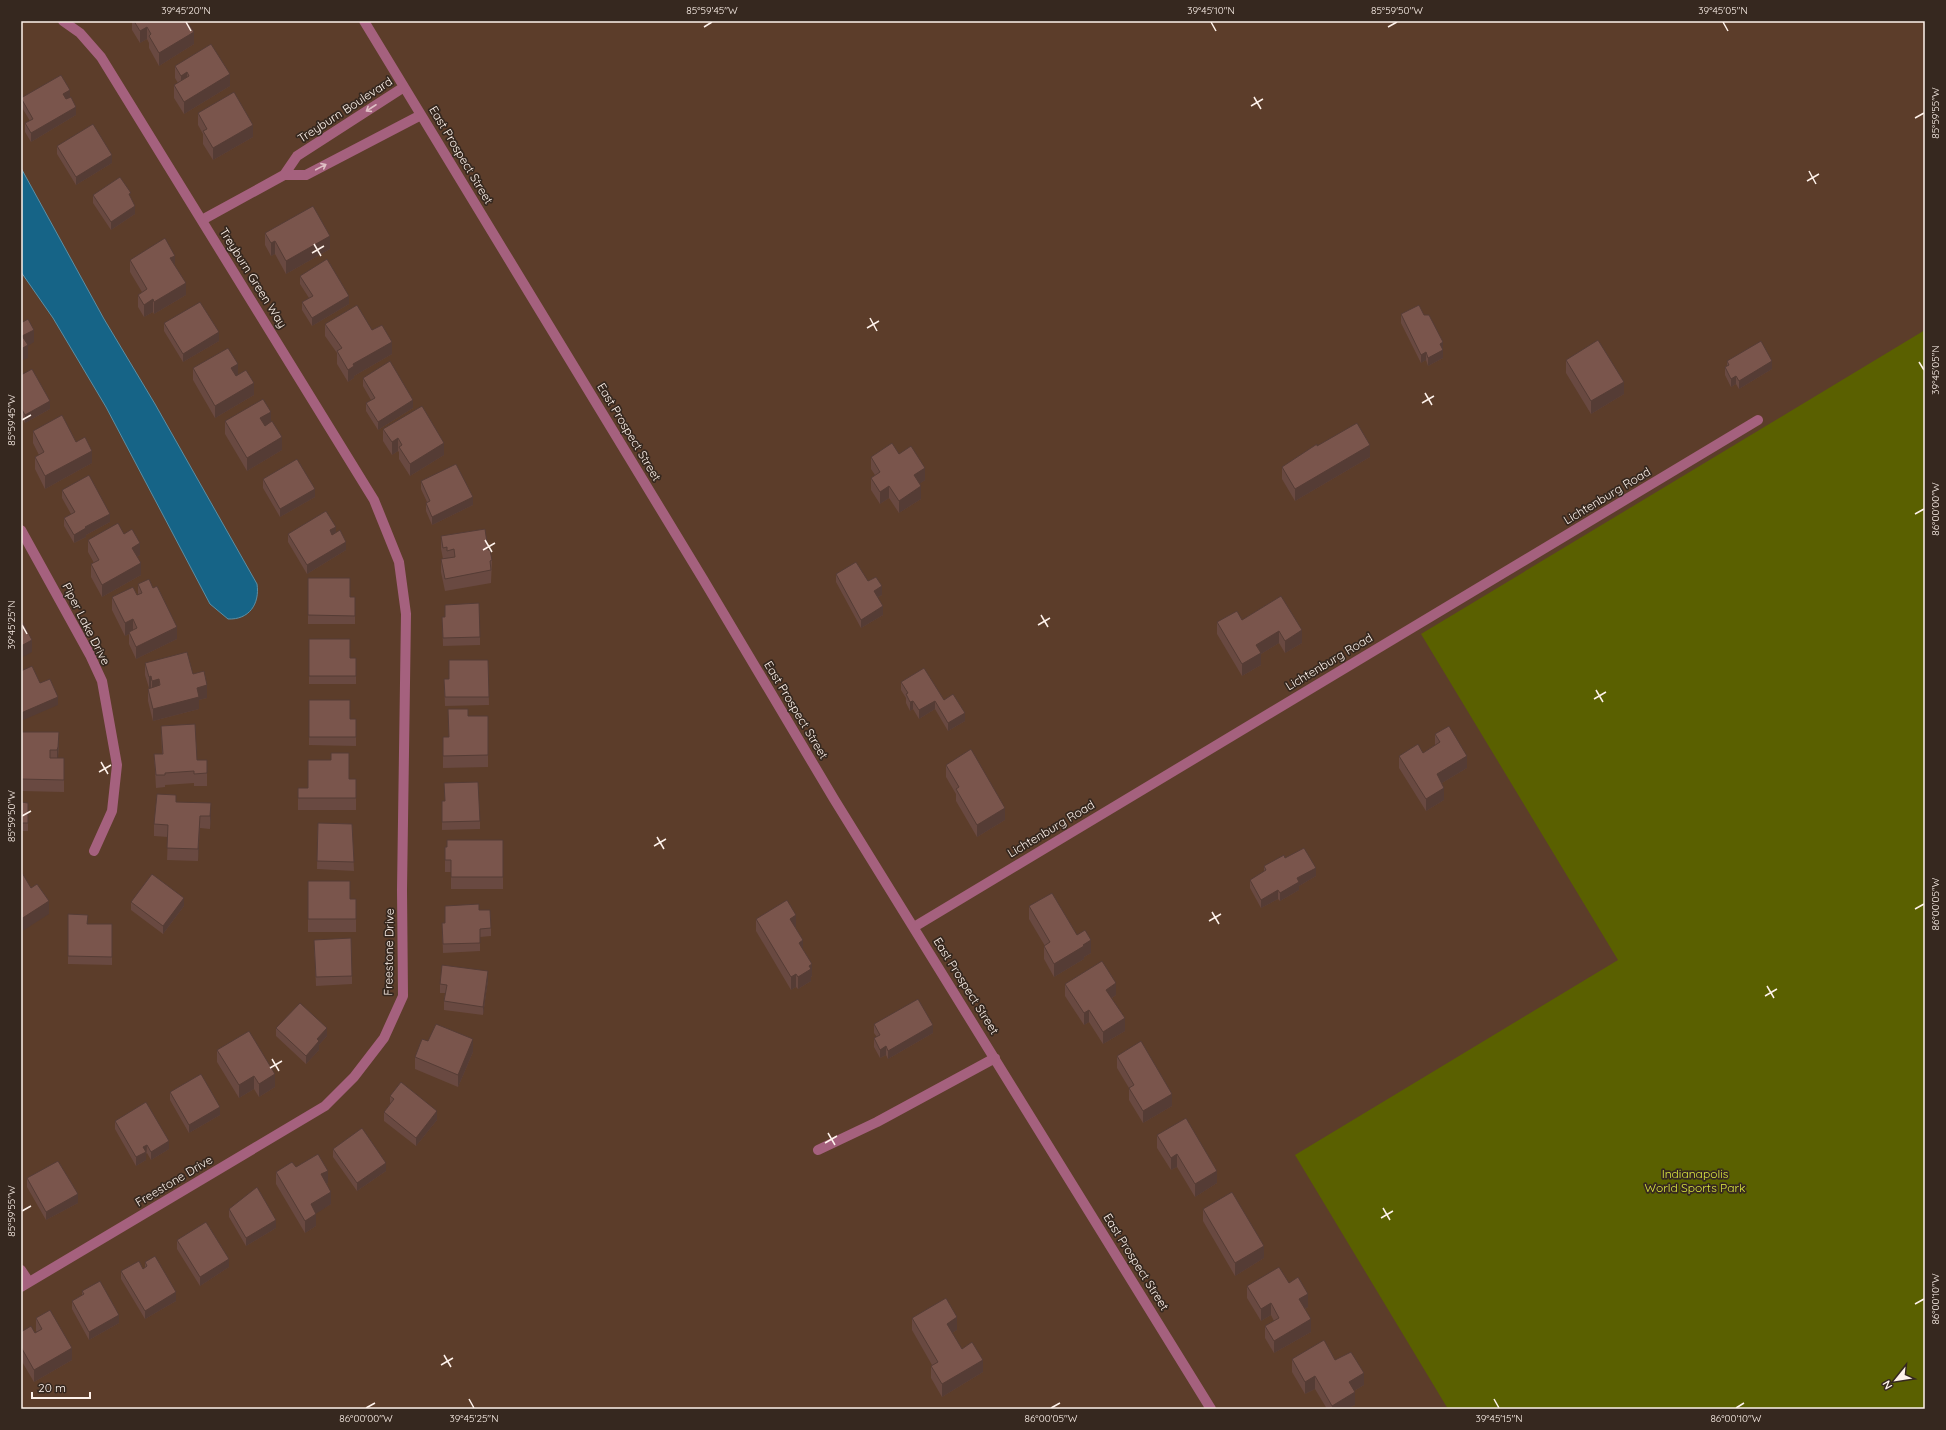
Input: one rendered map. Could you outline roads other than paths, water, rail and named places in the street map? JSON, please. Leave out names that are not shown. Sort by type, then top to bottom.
[{"type":"street","name":"Treyburn Green Way","points":[[63,21],[80,33],[102,56],[374,500],[399,562]]},
{"type":"street","name":"East Prospect Street","points":[[364,21],[699,572],[834,800],[1211,1409]]},
{"type":"street","name":"Treyburn Boulevard","points":[[202,220],[284,175],[297,156],[404,87]]},
{"type":"street","points":[[284,175],[306,175],[421,115]]},
{"type":"street","name":"Lichtenburg Road","points":[[914,927],[1758,420]]},
{"type":"street","name":"Piper Lake Drive","points":[[21,530],[90,655],[102,681],[117,765],[112,811],[94,851]]},
{"type":"street","name":"Freestone Drive","points":[[25,1285],[325,1106],[354,1076],[384,1038],[403,996],[402,890],[406,614],[399,562]]},
{"type":"street","points":[[818,1150],[877,1122],[995,1058]]},
{"type":"street","points":[[21,1270],[25,1285]]},
{"type":"water","points":[[21,168],[104,319],[155,404],[257,584],[257,598],[255,604],[247,614],[242,617],[228,619],[210,604],[106,407],[53,318],[21,272]]},
{"type":"park label","name":"Indianapolis World Sports Park","points":[[1695,1181]]}]
